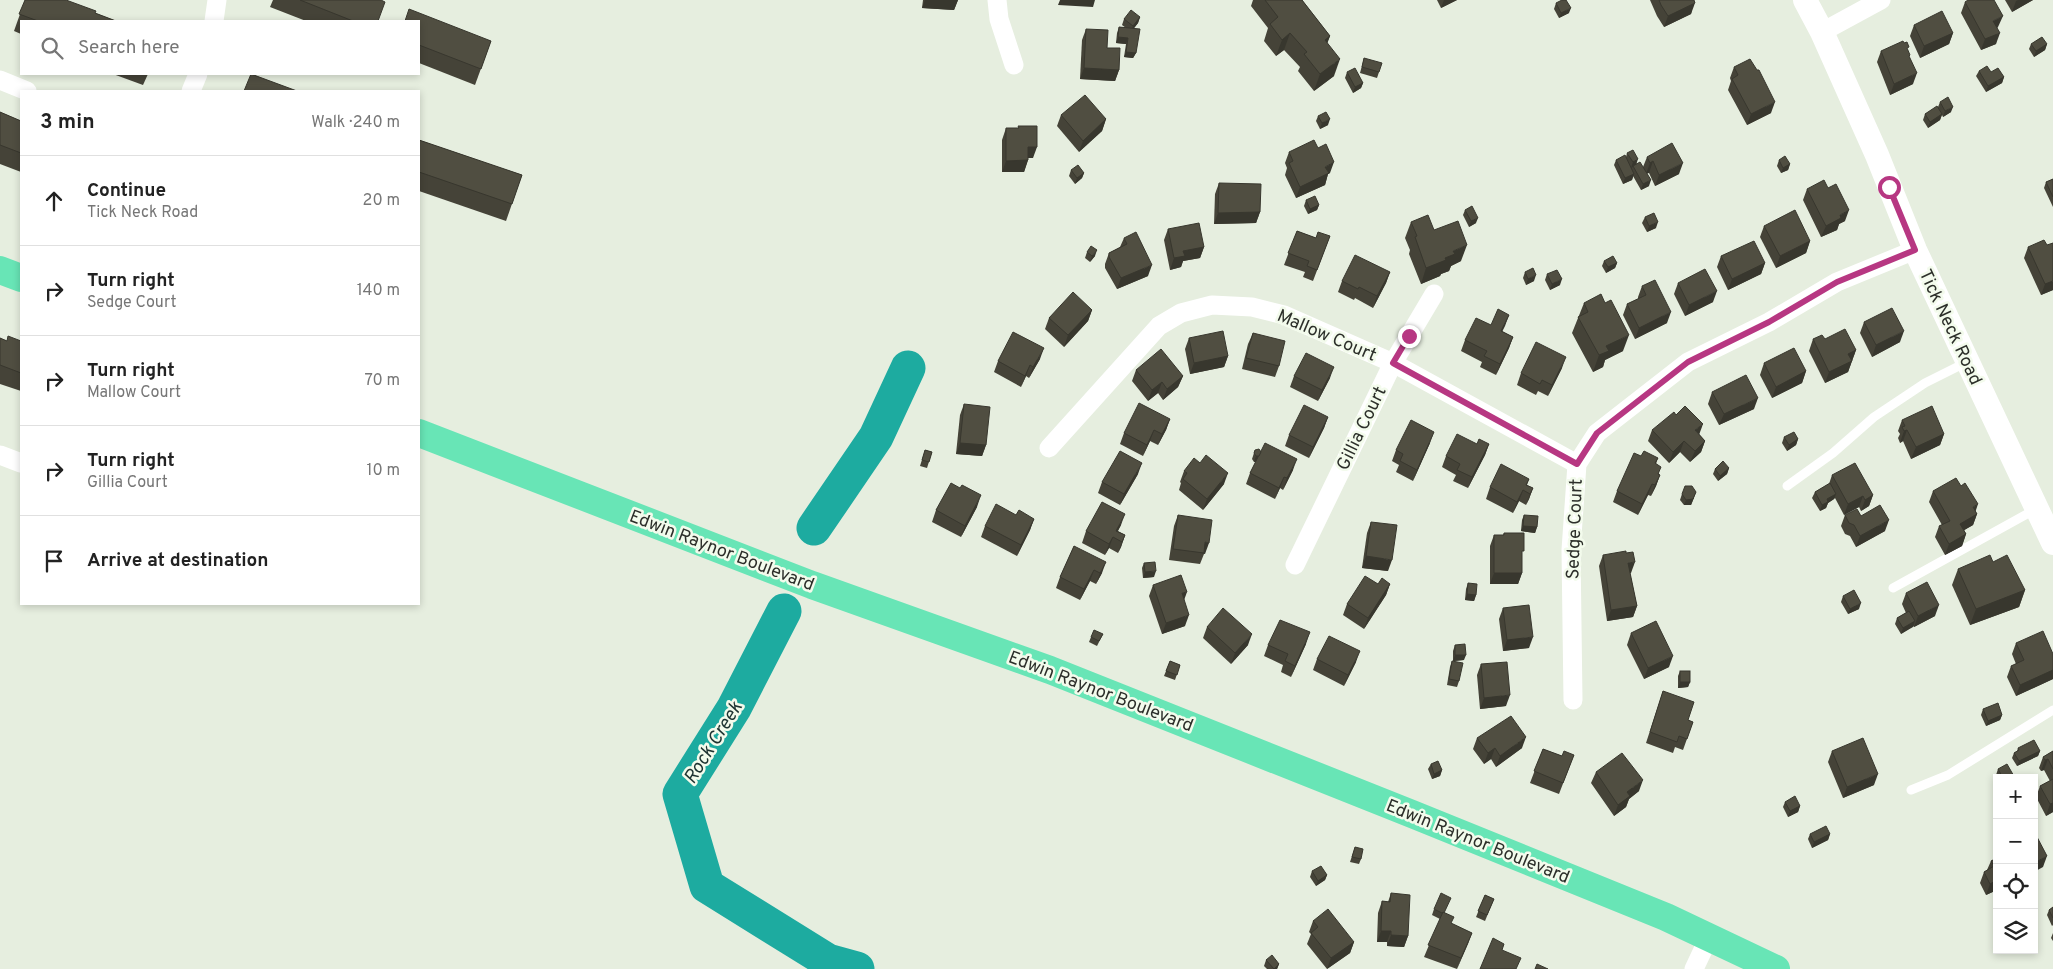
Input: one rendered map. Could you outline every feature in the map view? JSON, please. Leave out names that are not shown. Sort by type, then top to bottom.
[{"type":"main road","points":[[0,270],[20,278]]},
{"type":"main road","name":"Edwin Raynor Boulevard","points":[[420,433],[812,585],[1050,670],[1666,917],[1776,969]]},
{"type":"street","points":[[214,20],[217,0]]},
{"type":"street","points":[[997,0],[999,20],[1014,65]]},
{"type":"street","name":"Tick Neck Road","points":[[1805,0],[1822,32],[1877,155],[1915,250],[2053,543]]},
{"type":"street","points":[[1822,32],[1881,0]]},
{"type":"street","points":[[191,90],[198,75]]},
{"type":"street","points":[[0,80],[25,90]]},
{"type":"street","name":"Sedge Court","points":[[1573,700],[1571,550],[1577,464],[1597,433],[1688,362],[1769,322],[1837,282],[1915,250]]},
{"type":"street","name":"Gillia Court","points":[[1296,566],[1393,363],[1434,294]]},
{"type":"street","name":"Mallow Court","points":[[1049,448],[1159,326],[1181,312],[1212,305],[1252,307],[1284,314],[1393,363],[1577,464]]},
{"type":"street","points":[[0,456],[20,462]]},
{"type":"street","points":[[1694,969],[1709,937]]},
{"type":"lane","points":[[1788,486],[1833,453],[1874,417],[1925,383],[1967,362]]},
{"type":"lane","points":[[1893,588],[2037,508]]},
{"type":"lane","points":[[1912,790],[1948,775],[2053,710]]},
{"type":"building","points":[[25,0],[66,0],[96,11],[95,13],[113,20],[35,20],[19,14]]},
{"type":"building","points":[[300,0],[381,0],[385,2],[378,20],[350,20]]},
{"type":"building","points":[[1265,0],[1302,0],[1330,36],[1325,40],[1340,59],[1320,74],[1304,54],[1307,52],[1290,33],[1282,40],[1270,24],[1278,17]]},
{"type":"building","points":[[1566,0],[1571,8],[1561,13],[1556,3]]},
{"type":"building","points":[[1659,0],[1694,0],[1695,3],[1668,16]]},
{"type":"building","points":[[1968,0],[1994,0],[2003,16],[1993,21],[2000,33],[1985,39],[1965,2]]},
{"type":"building","points":[[409,9],[491,41],[481,69],[420,45],[420,20],[405,20]]},
{"type":"building","points":[[1131,10],[1140,17],[1133,26],[1124,19]]},
{"type":"building","points":[[1942,11],[1953,33],[1924,46],[1914,25]]},
{"type":"building","points":[[1119,27],[1140,29],[1136,53],[1126,52],[1128,38],[1118,37]]},
{"type":"building","points":[[1086,29],[1108,30],[1107,48],[1120,48],[1119,70],[1084,68]]},
{"type":"building","points":[[2042,37],[2047,44],[2036,51],[2031,44]]},
{"type":"building","points":[[1903,41],[1904,43],[1907,42],[1909,56],[1917,73],[1894,84],[1881,51]]},
{"type":"building","points":[[1364,58],[1382,63],[1379,72],[1362,67]]},
{"type":"building","points":[[1750,59],[1757,70],[1759,70],[1775,102],[1751,114],[1732,79],[1738,75],[1734,67]]},
{"type":"building","points":[[1987,66],[1991,72],[1998,68],[2004,77],[1988,86],[1979,71]]},
{"type":"building","points":[[1355,68],[1363,83],[1355,87],[1347,72]]},
{"type":"building","points":[[251,75],[254,75],[294,90],[244,90]]},
{"type":"building","points":[[1085,95],[1106,119],[1083,141],[1061,115]]},
{"type":"building","points":[[1948,97],[1953,107],[1945,111],[1940,102]]},
{"type":"building","points":[[1937,106],[1942,114],[1930,122],[1925,114]]},
{"type":"building","points":[[0,112],[20,121],[20,153],[0,145]]},
{"type":"building","points":[[1326,112],[1330,119],[1322,123],[1318,116]]},
{"type":"building","points":[[1018,126],[1037,126],[1037,147],[1028,147],[1028,160],[1006,161],[1006,128],[1019,128]]},
{"type":"building","points":[[420,140],[522,175],[512,204],[420,172]]},
{"type":"building","points":[[1314,140],[1318,148],[1326,144],[1334,162],[1325,167],[1329,173],[1300,187],[1289,163],[1293,161],[1289,152]]},
{"type":"building","points":[[1672,143],[1683,163],[1659,175],[1653,161],[1650,163],[1647,157]]},
{"type":"building","points":[[1633,150],[1638,159],[1633,162],[1627,153]]},
{"type":"building","points":[[1625,155],[1634,174],[1625,178],[1616,160]]},
{"type":"building","points":[[1785,156],[1790,164],[1783,168],[1779,160]]},
{"type":"building","points":[[1640,162],[1651,180],[1643,184],[1633,166]]},
{"type":"building","points":[[1078,165],[1084,173],[1077,178],[1071,170]]},
{"type":"building","points":[[2053,179],[2053,197],[2046,182]]},
{"type":"building","points":[[1824,180],[1828,188],[1836,184],[1849,210],[1840,215],[1841,218],[1826,226],[1807,189]]},
{"type":"building","points":[[1219,183],[1261,184],[1260,212],[1218,213]]},
{"type":"building","points":[[1315,196],[1319,205],[1310,209],[1306,200]]},
{"type":"building","points":[[1472,206],[1478,218],[1471,221],[1465,210]]},
{"type":"building","points":[[1795,210],[1810,241],[1780,256],[1764,226]]},
{"type":"building","points":[[1654,213],[1658,222],[1649,226],[1645,217]]},
{"type":"building","points":[[1428,215],[1434,230],[1458,221],[1467,245],[1453,251],[1455,254],[1445,258],[1446,260],[1426,268],[1411,222]]},
{"type":"building","points":[[1199,223],[1204,247],[1183,251],[1185,256],[1174,258],[1168,229]]},
{"type":"building","points":[[1297,231],[1316,238],[1318,232],[1330,236],[1317,270],[1307,266],[1309,261],[1288,253]]},
{"type":"building","points":[[1136,232],[1152,265],[1121,278],[1109,257],[1109,253],[1127,244],[1124,238]]},
{"type":"building","points":[[2044,240],[2047,245],[2053,243],[2053,281],[2045,284],[2028,247]]},
{"type":"building","points":[[1754,241],[1765,263],[1732,279],[1721,256]]},
{"type":"building","points":[[1091,246],[1097,250],[1092,256],[1087,252]]},
{"type":"building","points":[[1355,255],[1390,272],[1377,296],[1342,281]]},
{"type":"building","points":[[1613,256],[1617,263],[1608,267],[1604,261]]},
{"type":"building","points":[[1533,268],[1536,275],[1528,279],[1525,272]]},
{"type":"building","points":[[1705,269],[1717,291],[1689,305],[1678,283]]},
{"type":"building","points":[[1557,270],[1562,279],[1552,284],[1547,274]]},
{"type":"building","points":[[1655,280],[1671,312],[1639,328],[1627,304],[1646,295],[1642,286]]},
{"type":"building","points":[[1073,292],[1092,310],[1068,335],[1049,318]]},
{"type":"building","points":[[1601,294],[1605,303],[1611,300],[1629,335],[1606,346],[1609,351],[1599,355],[1578,317],[1588,312],[1584,303]]},
{"type":"building","points":[[1892,308],[1904,331],[1876,345],[1864,322]]},
{"type":"building","points":[[1498,309],[1509,315],[1501,331],[1513,337],[1500,364],[1484,356],[1487,351],[1465,340],[1476,318],[1491,325]]},
{"type":"building","points":[[1845,329],[1856,350],[1848,354],[1852,361],[1829,372],[1813,339],[1822,335],[1825,339]]},
{"type":"building","points":[[1223,331],[1228,356],[1194,363],[1189,338]]},
{"type":"building","points":[[1013,332],[1044,348],[1033,367],[1030,365],[1025,376],[998,361]]},
{"type":"building","points":[[1253,333],[1285,341],[1279,366],[1246,358]]},
{"type":"building","points":[[8,336],[20,341],[20,373],[0,365],[0,338],[7,341]]},
{"type":"building","points":[[1536,342],[1566,357],[1552,385],[1542,380],[1540,384],[1521,373]]},
{"type":"building","points":[[1794,348],[1806,371],[1776,387],[1764,363]]},
{"type":"building","points":[[1161,349],[1183,376],[1167,389],[1162,382],[1152,390],[1136,370]]},
{"type":"building","points":[[1306,353],[1334,367],[1322,390],[1294,376]]},
{"type":"building","points":[[1746,375],[1758,398],[1724,414],[1712,392]]},
{"type":"building","points":[[1139,403],[1170,419],[1162,434],[1154,430],[1147,445],[1124,433]]},
{"type":"building","points":[[964,404],[990,407],[986,445],[960,443]]},
{"type":"building","points":[[1304,405],[1328,417],[1313,447],[1289,435]]},
{"type":"building","points":[[1685,406],[1703,424],[1695,430],[1705,441],[1695,451],[1684,441],[1673,452],[1652,430],[1674,412],[1676,415]]},
{"type":"building","points":[[1932,406],[1944,434],[1916,447],[1907,430],[1904,431],[1902,427],[1905,426],[1902,420]]},
{"type":"building","points":[[1411,420],[1434,432],[1417,470],[1400,461],[1403,454],[1396,450]]},
{"type":"building","points":[[1794,432],[1798,439],[1789,445],[1784,437]]},
{"type":"building","points":[[1457,434],[1477,444],[1479,439],[1489,444],[1472,477],[1457,470],[1460,464],[1446,456]]},
{"type":"building","points":[[1265,443],[1297,459],[1287,478],[1284,477],[1279,488],[1250,473]]},
{"type":"building","points":[[1259,449],[1261,452],[1259,456],[1256,456],[1255,450]]},
{"type":"building","points":[[925,450],[932,452],[929,462],[922,460]]},
{"type":"building","points":[[1120,451],[1142,463],[1124,494],[1102,482]]},
{"type":"building","points":[[1644,451],[1658,458],[1655,463],[1661,467],[1658,474],[1660,475],[1655,485],[1652,484],[1642,504],[1617,491],[1634,453],[1641,456]]},
{"type":"building","points":[[1206,455],[1228,473],[1207,499],[1183,479],[1187,473],[1184,471],[1194,458],[1200,463]]},
{"type":"building","points":[[1723,461],[1729,468],[1720,476],[1715,469]]},
{"type":"building","points":[[1855,463],[1873,495],[1865,500],[1863,496],[1848,504],[1832,475]]},
{"type":"building","points":[[1501,464],[1529,479],[1526,485],[1533,488],[1530,494],[1523,490],[1517,502],[1490,487]]},
{"type":"building","points":[[1956,478],[1961,486],[1965,483],[1978,504],[1973,507],[1977,514],[1960,524],[1966,534],[1949,544],[1939,526],[1950,521],[1933,491]]},
{"type":"building","points":[[951,483],[960,488],[962,485],[981,495],[965,526],[936,510]]},
{"type":"building","points":[[1830,483],[1836,494],[1827,499],[1828,502],[1822,505],[1815,492]]},
{"type":"building","points":[[1685,486],[1692,486],[1696,492],[1693,499],[1686,500],[1682,494]]},
{"type":"building","points":[[1102,502],[1125,514],[1116,531],[1125,535],[1122,542],[1113,537],[1109,544],[1086,531]]},
{"type":"building","points":[[996,504],[1016,515],[1019,510],[1034,519],[1021,545],[985,526]]},
{"type":"building","points":[[1880,505],[1889,520],[1860,536],[1854,525],[1849,523],[1845,515],[1857,509],[1861,516]]},
{"type":"building","points":[[1178,515],[1212,520],[1209,543],[1205,542],[1204,553],[1173,549]]},
{"type":"building","points":[[1524,515],[1538,516],[1537,527],[1523,526]]},
{"type":"building","points":[[1371,522],[1397,525],[1392,560],[1366,556]]},
{"type":"building","points":[[1504,533],[1524,533],[1522,573],[1494,573],[1494,535],[1504,535]]},
{"type":"building","points":[[1074,546],[1106,562],[1100,573],[1094,570],[1084,589],[1060,577]]},
{"type":"building","points":[[1626,551],[1626,553],[1633,552],[1635,562],[1628,563],[1637,606],[1611,610],[1603,555]]},
{"type":"building","points":[[1990,555],[1993,562],[2007,555],[2025,590],[1976,609],[1958,569]]},
{"type":"building","points":[[1155,562],[1156,571],[1145,572],[1144,563]]},
{"type":"building","points":[[1181,575],[1187,592],[1182,593],[1189,615],[1166,623],[1153,585]]},
{"type":"building","points":[[1365,576],[1378,584],[1382,578],[1390,584],[1368,618],[1347,604]]},
{"type":"building","points":[[1927,582],[1939,605],[1918,616],[1906,593]]},
{"type":"building","points":[[1468,583],[1477,584],[1476,595],[1467,594]]},
{"type":"building","points":[[1854,590],[1861,603],[1850,609],[1843,596]]},
{"type":"building","points":[[1529,605],[1533,637],[1507,640],[1503,608]]},
{"type":"building","points":[[1223,608],[1252,634],[1235,653],[1207,627]]},
{"type":"building","points":[[1909,611],[1915,621],[1903,628],[1897,618]]},
{"type":"building","points":[[1280,620],[1310,632],[1295,666],[1285,661],[1288,654],[1268,645]]},
{"type":"building","points":[[1656,621],[1673,656],[1648,668],[1631,633]]},
{"type":"building","points":[[1094,630],[1103,634],[1099,641],[1091,637]]},
{"type":"building","points":[[2043,631],[2053,654],[2053,670],[2020,685],[2011,666],[2024,660],[2016,643]]},
{"type":"building","points":[[1329,636],[1360,651],[1348,675],[1317,659]]},
{"type":"building","points":[[1465,644],[1466,655],[1455,655],[1455,645]]},
{"type":"building","points":[[1170,661],[1180,665],[1177,675],[1166,671]]},
{"type":"building","points":[[1452,661],[1463,663],[1459,681],[1449,679]]},
{"type":"building","points":[[1507,662],[1510,695],[1484,698],[1481,664]]},
{"type":"building","points":[[1680,671],[1690,671],[1690,682],[1680,682]]},
{"type":"building","points":[[1663,691],[1694,702],[1688,720],[1693,722],[1687,739],[1679,736],[1677,742],[1650,732]]},
{"type":"building","points":[[1998,703],[2002,715],[1988,721],[1983,709]]},
{"type":"building","points":[[1511,716],[1526,737],[1500,756],[1495,748],[1488,753],[1477,738]]},
{"type":"building","points":[[1863,738],[1878,774],[1847,787],[1832,751]]},
{"type":"building","points":[[2034,740],[2040,751],[2019,761],[2014,753],[2019,750],[2018,748]]},
{"type":"building","points":[[1543,749],[1562,756],[1564,751],[1574,755],[1563,783],[1534,771]]},
{"type":"building","points":[[2053,751],[2053,769],[2048,759],[2045,760],[2043,757]]},
{"type":"building","points":[[1622,753],[1643,780],[1627,792],[1630,796],[1618,805],[1596,772]]},
{"type":"building","points":[[1438,761],[1442,770],[1434,774],[1431,764]]},
{"type":"building","points":[[2007,764],[2013,774],[2001,774],[1998,769]]},
{"type":"building","points":[[2053,779],[2053,803],[2050,804],[2040,786]]},
{"type":"building","points":[[1795,796],[1800,806],[1790,811],[1785,802]]},
{"type":"building","points":[[1826,826],[1830,834],[1814,842],[1810,834]]},
{"type":"building","points":[[2038,839],[2047,856],[2038,861]]},
{"type":"building","points":[[1355,847],[1363,849],[1361,859],[1352,857]]},
{"type":"building","points":[[1321,866],[1327,875],[1318,881],[1312,871]]},
{"type":"building","points":[[1993,867],[1993,882],[1990,884],[1984,872]]},
{"type":"building","points":[[1391,893],[1410,895],[1408,936],[1391,935],[1391,931],[1381,931],[1382,901],[1390,902]]},
{"type":"building","points":[[1441,893],[1451,898],[1444,913],[1434,909]]},
{"type":"building","points":[[1485,895],[1494,899],[1487,915],[1478,911]]},
{"type":"building","points":[[2053,907],[2053,918],[2049,910]]},
{"type":"building","points":[[1328,909],[1354,942],[1331,958],[1311,933],[1318,927],[1313,921]]},
{"type":"building","points":[[1443,912],[1454,917],[1451,923],[1472,933],[1461,958],[1428,945]]},
{"type":"building","points":[[1493,938],[1504,944],[1502,950],[1521,958],[1516,969],[1480,969]]},
{"type":"building","points":[[1272,955],[1279,964],[1274,969],[1266,960]]},
{"type":"building","points":[[1537,964],[1548,969],[1535,969]]},
{"type":"waterway","name":"Rock Creek","points":[[814,528],[876,437],[908,368]]},
{"type":"waterway","name":"Rock Creek","points":[[784,611],[734,708],[680,794],[707,886],[828,961],[857,969]]},
{"type":"route","points":[[1409,336],[1393,363],[1577,464],[1597,433],[1688,362],[1769,322],[1837,282],[1915,250],[1889,187]]}]
